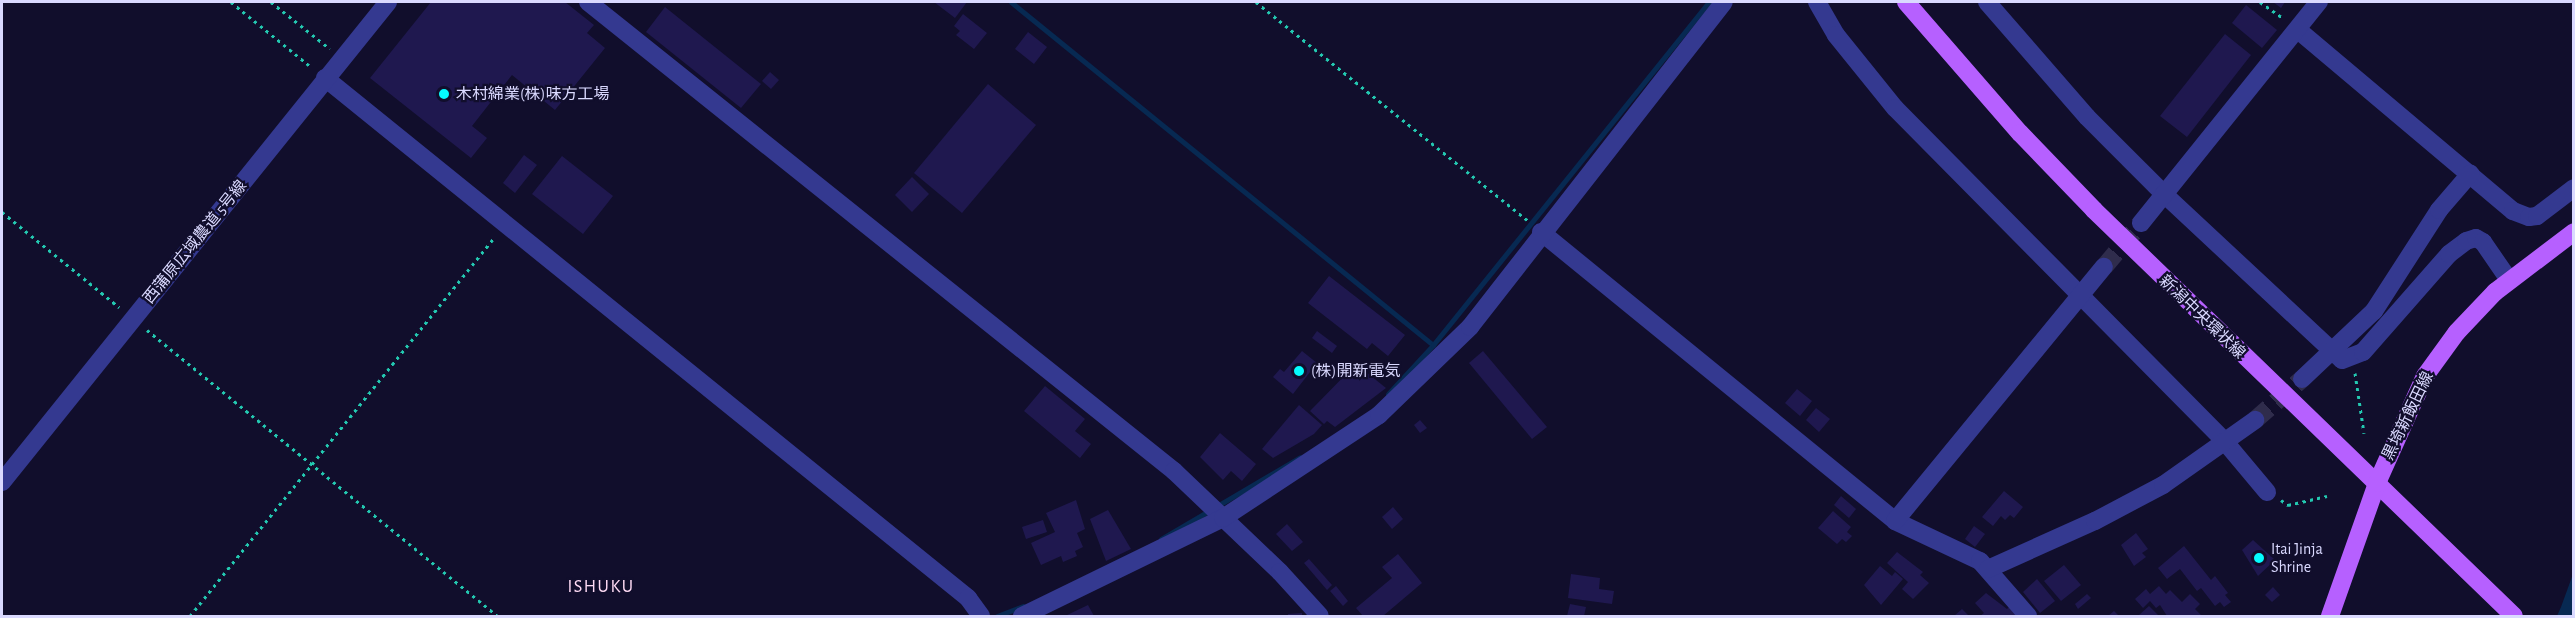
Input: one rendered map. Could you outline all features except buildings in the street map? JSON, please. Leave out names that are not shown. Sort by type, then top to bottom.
[{"type":"main road","name":"新潟中央環状線","points":[[1906,2],[2005,117],[2094,210],[2514,616]]},
{"type":"main road","name":"黒埼新飯田線","points":[[2330,616],[2377,483],[2425,376],[2457,332],[2509,280],[2574,232]]},
{"type":"street","name":"西蒲原広域農道 5号線","points":[[2,482],[388,2]]},
{"type":"street","points":[[588,2],[1174,471],[1320,616]]},
{"type":"street","points":[[1022,616],[1223,518],[1379,415],[1470,327],[1541,232],[1724,2]]},
{"type":"street","points":[[1817,2],[1836,35],[1895,108],[2226,443],[2267,492]]},
{"type":"street","points":[[1987,2],[2087,117],[2164,194],[2342,360],[2363,352],[2449,254],[2466,241],[2476,238],[2483,242],[2509,280]]},
{"type":"street","points":[[2140,223],[2319,2]]},
{"type":"street","points":[[2298,30],[2513,211],[2529,217],[2537,216],[2574,188]]},
{"type":"street","points":[[325,78],[968,598],[981,616]]},
{"type":"street","points":[[2302,380],[2374,311],[2439,210],[2470,174]]},
{"type":"street","points":[[1541,232],[1895,521],[1980,561],[2028,616]]},
{"type":"street","points":[[1895,521],[2104,267]]},
{"type":"street","points":[[1988,570],[2095,521],[2163,485],[2226,443],[2255,420]]},
{"type":"path","points":[[231,2],[325,78]]},
{"type":"path","points":[[271,2],[343,60]]},
{"type":"path","points":[[1256,2],[1541,232]]},
{"type":"path","points":[[2260,2],[2298,30]]},
{"type":"path","points":[[2,212],[498,616]]},
{"type":"path","points":[[190,616],[506,223]]},
{"type":"path","points":[[2355,375],[2364,433]]},
{"type":"path","points":[[2289,505],[2327,496]]},
{"type":"water","points":[[2573,574],[2573,616],[2557,616],[2561,607]]},
{"type":"waterway","points":[[1011,2],[1433,345]]},
{"type":"waterway","points":[[1388,394],[1433,345],[1709,2]]},
{"type":"waterway","points":[[1161,539],[1300,457]]},
{"type":"waterway","points":[[997,616],[1023,606]]},
{"type":"tunnel","points":[[2104,267],[2141,223]]},
{"type":"tunnel","points":[[2255,420],[2302,379]]},
{"type":"place","name":"木村綿業(株)味方工場","points":[[444,94]]},
{"type":"place","name":"(株)開新電気","points":[[1299,371]]},
{"type":"place","name":"Itai Jinja Shrine","points":[[2259,558]]},
{"type":"district","name":"ISHUKU","points":[[601,587]]}]
